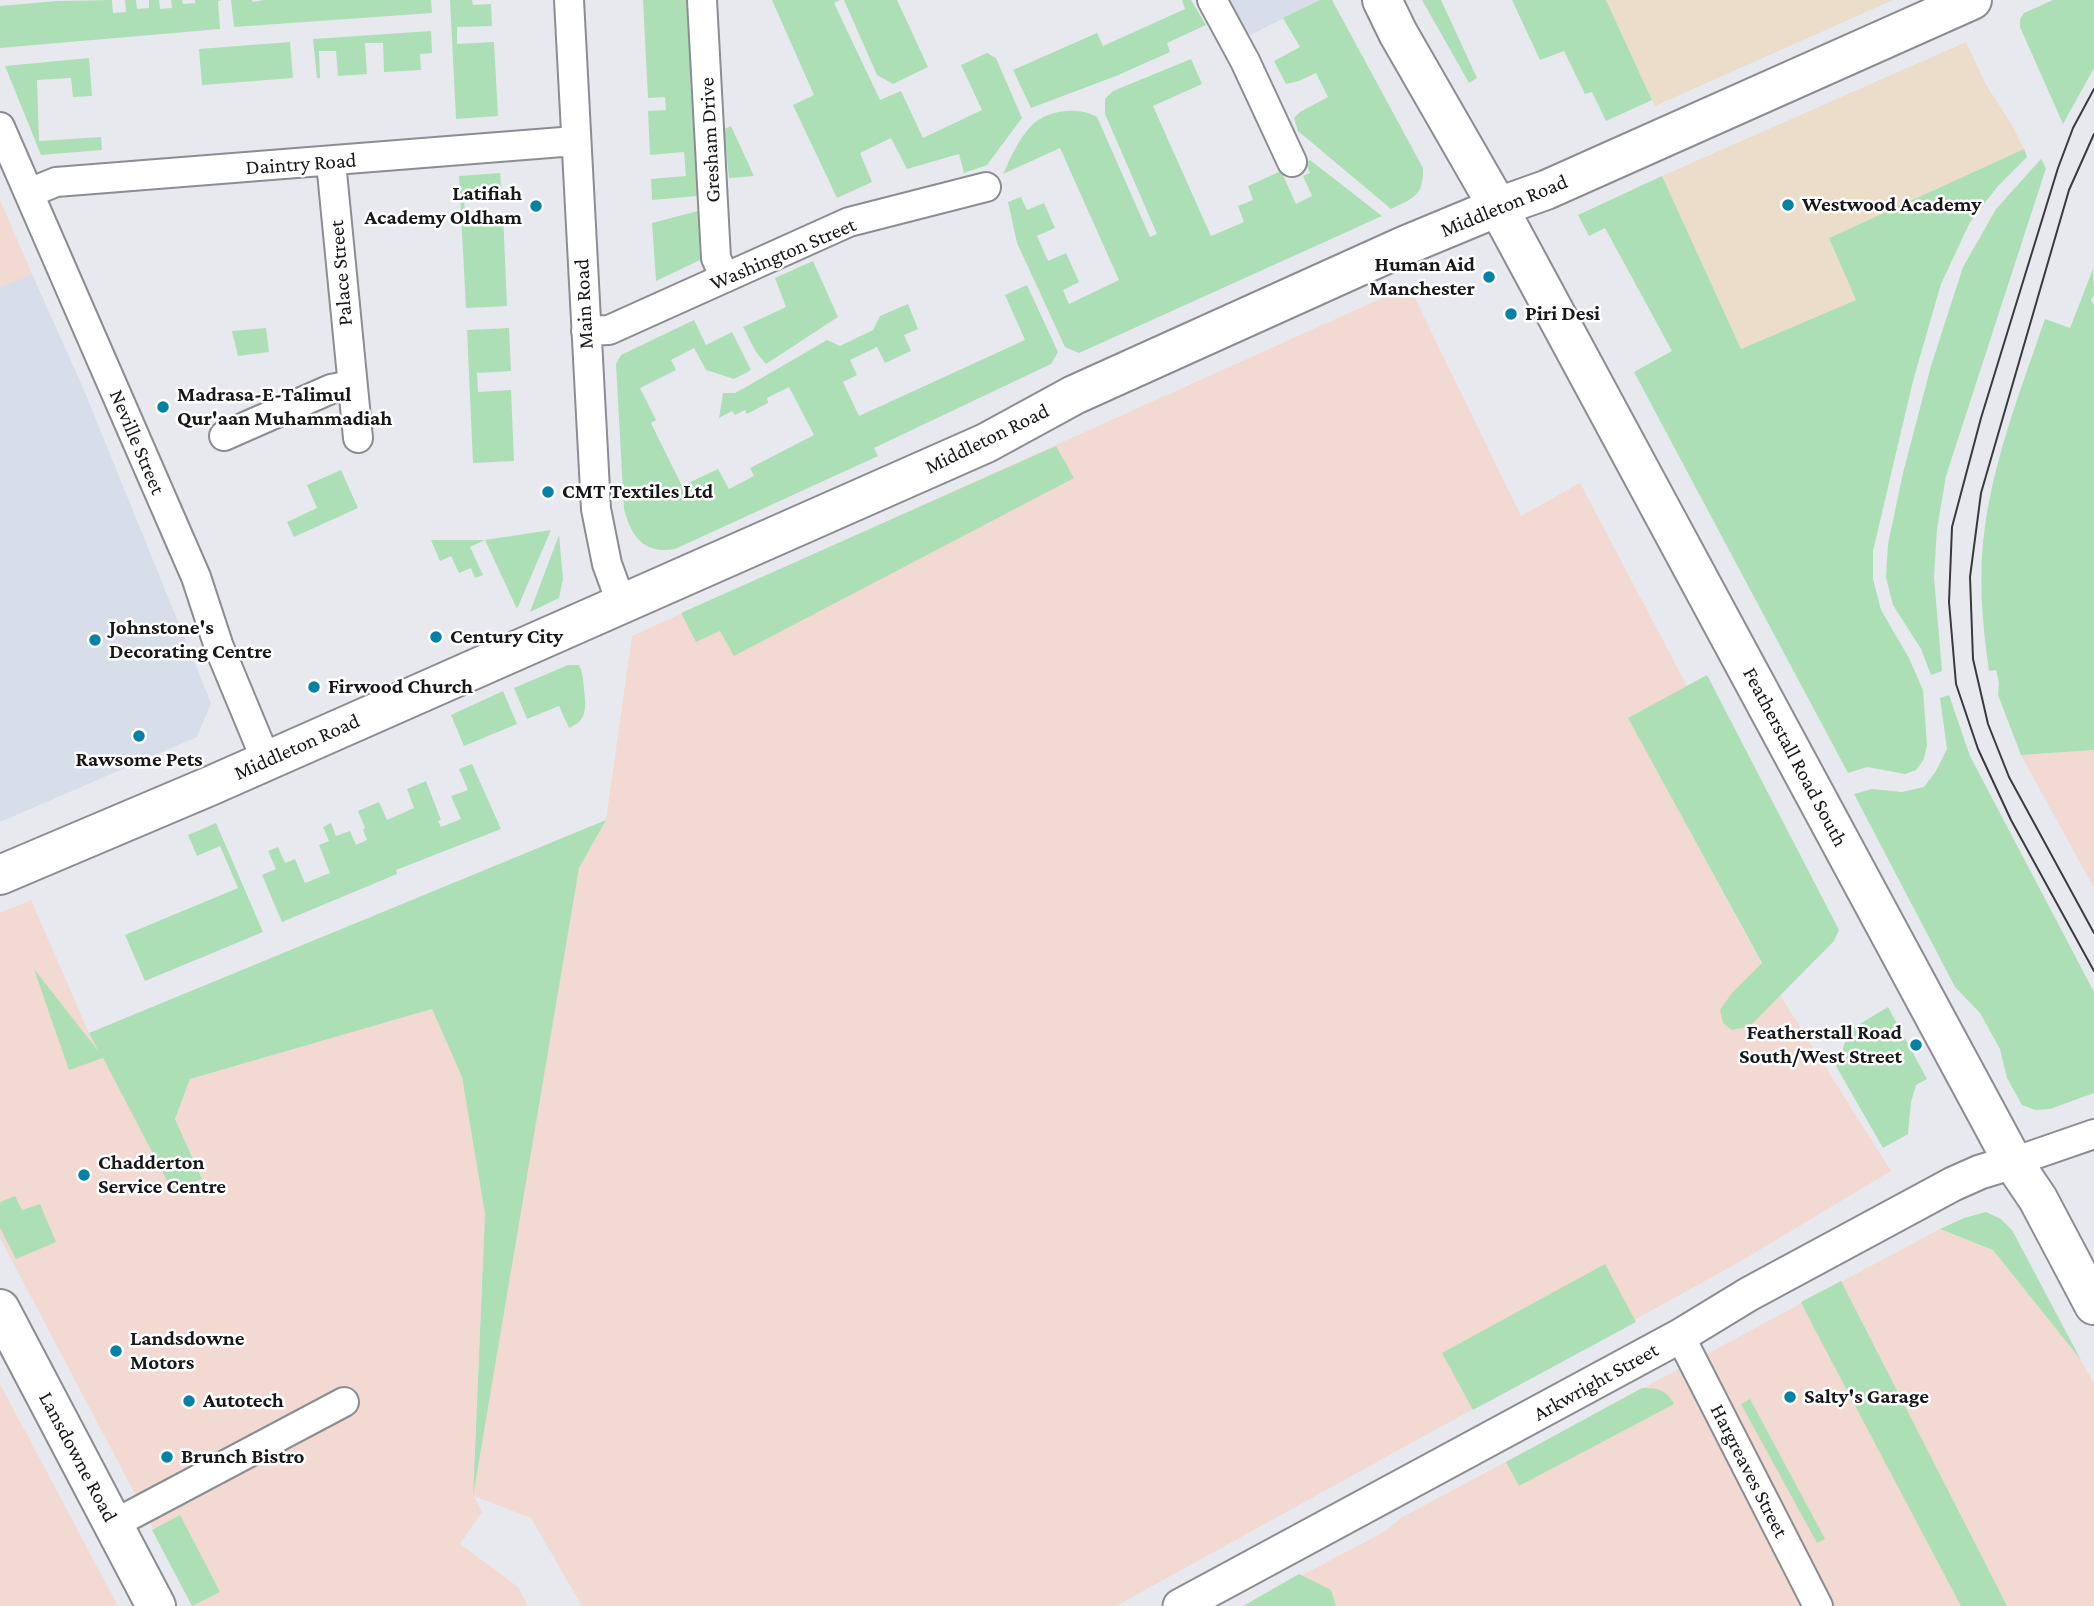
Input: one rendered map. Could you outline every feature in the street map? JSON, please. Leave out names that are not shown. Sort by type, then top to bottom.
[{"type":"main road","name":"Featherstall Road South","points":[[1382,0],[1398,33],[1498,207],[2013,1162],[2038,1199],[2094,1305]]},
{"type":"main road","name":"Middleton Road","points":[[0,875],[622,605],[986,443],[1074,396],[1404,246],[1546,190],[1972,0]]},
{"type":"main road","name":"Lansdowne Road","points":[[0,1309],[156,1606]]},
{"type":"street","name":"Main Road","points":[[569,0],[596,509],[607,564],[622,605]]},
{"type":"street","name":"Gresham Drive","points":[[702,0],[716,258],[725,278]]},
{"type":"street","points":[[1212,0],[1245,61],[1292,162]]},
{"type":"street","name":"Neville Street","points":[[0,127],[196,577],[219,647],[266,760]]},
{"type":"street","name":"Daintry Road","points":[[29,193],[56,182],[575,141]]},
{"type":"street","name":"Palace Street","points":[[331,162],[358,438]]},
{"type":"street","name":"Washington Street","points":[[586,331],[609,330],[849,222],[986,187]]},
{"type":"street","points":[[224,436],[331,389],[351,385]]},
{"type":"street","points":[[2013,1162],[2094,1134]]},
{"type":"street","name":"Arkwright Street","points":[[1180,1606],[1680,1336],[1749,1293],[1953,1184],[2013,1162]]},
{"type":"street","name":"Hargreaves Street","points":[[1680,1336],[1818,1606]]},
{"type":"street","points":[[114,1524],[344,1402]]},
{"type":"shaded area","points":[[1226,0],[1320,0],[1246,37]]},
{"type":"shaded area","points":[[1606,0],[1893,0],[1655,106]]},
{"type":"shaded area","name":"Westwood Academy","points":[[1966,42],[1985,83],[2024,149],[1829,238],[1857,300],[1741,349],[1662,176]]},
{"type":"shaded area","points":[[0,200],[32,274],[0,287]]},
{"type":"shaded area","points":[[32,274],[84,390],[211,703],[197,737],[0,822],[0,287]]},
{"type":"shaded area","points":[[1409,286],[1521,516],[1580,483],[1687,686],[1629,718],[1768,976],[1891,1171],[1741,1261],[1116,1606],[582,1606],[531,1518],[474,1496],[482,1512],[460,1544],[518,1587],[528,1606],[194,1606],[0,1238],[0,913],[31,900],[89,1033],[128,1102],[202,1178],[175,1119],[190,1079],[432,1009],[462,1077],[485,1214],[473,1487],[579,868],[606,820],[632,636]]},
{"type":"shaded area","points":[[2094,750],[2094,888],[2021,755]]},
{"type":"shaded area","points":[[1940,1229],[1993,1250],[2081,1360],[2094,1384],[2094,1606],[1244,1606],[1384,1532],[1401,1518]]},
{"type":"shaded area","points":[[0,1384],[118,1606],[0,1606]]},
{"type":"green space","points":[[112,0],[113,13],[126,12],[125,0],[136,0],[137,9],[149,8],[149,0],[159,0],[160,9],[172,8],[171,0],[182,0],[183,4],[195,3],[195,0],[222,0],[218,1],[220,29],[0,48],[0,6]]},
{"type":"green space","points":[[231,0],[431,0],[432,13],[234,27]]},
{"type":"green space","points":[[450,0],[472,0],[473,5],[491,4],[492,26],[457,27],[457,44],[494,42],[498,116],[456,119]]},
{"type":"green space","points":[[643,0],[688,0],[697,196],[652,200],[651,179],[686,176],[684,152],[650,155],[648,111],[666,110],[665,97],[648,98]]},
{"type":"green space","points":[[772,0],[840,0],[834,3],[880,100],[901,91],[923,138],[982,110],[961,65],[987,53],[996,58],[1022,118],[987,165],[964,173],[959,154],[907,169],[891,138],[860,153],[872,182],[837,198],[793,105],[814,95]]},
{"type":"green space","points":[[844,0],[897,0],[928,67],[893,84],[877,75]]},
{"type":"green space","points":[[1182,0],[1191,0],[1206,25],[1167,43],[1170,52],[1031,108],[1013,70],[1097,33],[1103,46],[1185,9]]},
{"type":"green space","points":[[1320,0],[1332,0],[1423,168],[1422,185],[1416,195],[1391,209],[1298,131],[1294,118],[1328,97],[1316,73],[1286,84],[1274,61],[1300,47],[1283,18]]},
{"type":"green space","points":[[1422,0],[1441,0],[1477,78],[1469,83]]},
{"type":"green space","points":[[1512,0],[1606,0],[1652,100],[1606,121],[1592,92],[1585,94],[1564,51],[1540,60]]},
{"type":"green space","points":[[2053,0],[2094,0],[2094,68],[2063,124],[2020,27],[2020,19],[2024,13]]},
{"type":"green space","points":[[431,31],[432,53],[420,54],[421,70],[384,72],[383,43],[365,43],[367,74],[338,76],[336,51],[319,51],[320,78],[317,78],[313,39]]},
{"type":"green space","points":[[290,42],[293,78],[202,85],[199,49]]},
{"type":"green space","points":[[89,58],[92,96],[73,97],[71,78],[37,80],[39,141],[101,137],[102,150],[41,155],[5,66]]},
{"type":"green space","points":[[1191,59],[1202,84],[1153,106],[1211,236],[1244,222],[1238,206],[1253,200],[1248,186],[1281,171],[1296,204],[1312,196],[1303,176],[1310,173],[1306,163],[1310,160],[1382,216],[1079,353],[1065,347],[1017,243],[1008,202],[1021,197],[1027,210],[1044,203],[1055,228],[1037,236],[1048,261],[1066,253],[1079,282],[1063,290],[1069,304],[1119,280],[1060,148],[1003,174],[1022,137],[1045,116],[1072,111],[1097,117],[1150,237],[1157,234],[1105,114],[1105,99],[1113,91]]},
{"type":"green space","points":[[731,126],[754,176],[729,178],[724,129]]},
{"type":"green space","points":[[2024,149],[2027,157],[1998,186],[1970,222],[1941,284],[1913,381],[1873,551],[1873,579],[1881,610],[1909,658],[1923,690],[1927,745],[1924,759],[1916,770],[1905,774],[1867,767],[1848,773],[1634,372],[1672,351],[1605,228],[1589,236],[1578,215],[1662,176],[1741,349],[1856,300],[1829,238]]},
{"type":"green space","points":[[2041,159],[2046,168],[1946,476],[1937,529],[1934,577],[1942,671],[1931,675],[1921,649],[1893,605],[1886,577],[1888,544],[1903,473],[1931,366],[1963,267],[1996,209]]},
{"type":"green space","points":[[500,173],[502,196],[464,198],[465,215],[503,213],[507,306],[466,308],[459,176]]},
{"type":"green space","points":[[698,211],[700,260],[656,281],[652,223]]},
{"type":"green space","points":[[813,261],[838,317],[766,364],[756,352],[743,327],[786,307],[775,278]]},
{"type":"green space","points":[[2093,269],[2094,750],[2021,755],[1998,695],[1996,670],[1989,671],[1982,598],[1985,526],[2002,447],[2045,319],[2070,328]]},
{"type":"green space","points":[[1027,285],[1058,352],[1051,364],[874,448],[878,456],[675,549],[655,549],[647,546],[635,535],[624,509],[616,364],[621,355],[694,320],[706,345],[732,332],[751,370],[734,379],[706,370],[694,348],[671,360],[676,370],[640,388],[656,420],[651,423],[682,486],[718,469],[729,489],[754,476],[750,468],[814,435],[789,387],[767,398],[768,403],[747,414],[745,410],[735,415],[732,411],[719,418],[723,393],[735,393],[827,340],[840,346],[873,330],[880,316],[908,304],[918,329],[904,335],[911,351],[885,363],[877,347],[850,360],[857,375],[843,382],[859,416],[1025,340],[1005,295]]},
{"type":"green space","points":[[266,328],[269,352],[238,356],[232,331]]},
{"type":"green space","points":[[509,328],[511,371],[477,373],[478,392],[511,390],[514,461],[473,463],[467,330]]},
{"type":"green space","points":[[1056,446],[1074,478],[734,656],[720,631],[696,642],[681,613]]},
{"type":"green space","points":[[341,470],[358,508],[294,537],[287,522],[317,508],[307,485]]},
{"type":"green space","points":[[551,530],[517,609],[485,540]]},
{"type":"green space","points":[[559,535],[563,579],[559,598],[530,612]]},
{"type":"green space","points":[[431,540],[485,540],[470,547],[483,575],[475,578],[471,568],[459,573],[451,556],[440,561]]},
{"type":"green space","points":[[568,665],[579,665],[582,674],[585,707],[580,721],[569,728],[559,706],[527,719],[514,688]]},
{"type":"green space","points":[[1707,675],[1839,930],[1834,941],[1750,1026],[1732,1030],[1723,1023],[1720,1010],[1732,993],[1762,963],[1628,718]]},
{"type":"green space","points":[[503,691],[517,724],[464,746],[451,715]]},
{"type":"green space","points":[[1949,695],[1970,756],[2094,992],[2094,1093],[2050,1109],[2035,1110],[2022,1105],[2007,1078],[2000,1049],[1980,1013],[1955,987],[1854,794],[1872,789],[1902,792],[1924,787],[1947,749],[1940,698]]},
{"type":"green space","points":[[472,764],[501,829],[396,870],[397,874],[282,922],[262,875],[276,869],[268,851],[278,847],[285,863],[295,859],[305,883],[330,873],[319,845],[329,841],[323,827],[331,823],[336,836],[350,831],[356,845],[367,840],[358,811],[379,802],[387,820],[414,808],[407,789],[426,781],[441,820],[438,821],[441,827],[461,819],[451,796],[468,790],[459,769]]},
{"type":"green space","points":[[606,820],[579,868],[473,1496],[485,1214],[462,1077],[432,1009],[190,1079],[175,1119],[202,1179],[172,1190],[103,1058],[69,1070],[34,969],[99,1052],[89,1033]]},
{"type":"green space","points":[[216,823],[263,932],[145,981],[125,935],[238,888],[220,846],[197,856],[188,835]]},
{"type":"green space","points":[[1888,1007],[1927,1079],[1916,1085],[1911,1102],[1908,1134],[1883,1148],[1836,1066],[1850,1030]]},
{"type":"green space","points":[[15,1196],[22,1210],[40,1204],[56,1242],[16,1259],[0,1228],[0,1202]]},
{"type":"green space","points":[[1986,1212],[2001,1219],[2012,1230],[2081,1360],[1993,1250],[1940,1229]]},
{"type":"green space","points":[[1605,1264],[1636,1322],[1473,1410],[1442,1353]]},
{"type":"green space","points":[[1841,1281],[2007,1606],[1961,1606],[1814,1328],[1801,1302]]},
{"type":"green space","points":[[1642,1388],[1661,1390],[1674,1404],[1519,1486],[1506,1462]]},
{"type":"green space","points":[[1750,1399],[1825,1539],[1817,1543],[1741,1404]]},
{"type":"green space","points":[[180,1515],[220,1592],[192,1606],[152,1530]]},
{"type":"green space","points":[[1299,1574],[1331,1590],[1336,1606],[1243,1606]]},
{"type":"tram line","points":[[2094,89],[2073,128],[2058,168],[1981,418],[1952,527],[1949,602],[1956,684],[1978,749],[2011,820],[2094,971]]},
{"type":"tram line","points":[[2094,134],[2069,190],[1981,493],[1970,577],[1973,659],[1988,724],[2009,777],[2094,933]]},
{"type":"place","name":"Westwood Academy","points":[[1788,205]]},
{"type":"place","name":"Latifiah Academy Oldham","points":[[536,206]]},
{"type":"place","name":"Human Aid Manchester","points":[[1489,277]]},
{"type":"place","name":"Piri Desi","points":[[1511,314]]},
{"type":"place","name":"Madrasa-E-Talimul Qur'aan Muhammadiah","points":[[163,407]]},
{"type":"place","name":"CMT Textiles Ltd","points":[[548,492]]},
{"type":"place","name":"Century City","points":[[436,637]]},
{"type":"place","name":"Johnstone's Decorating Centre","points":[[95,640]]},
{"type":"place","name":"Firwood Church","points":[[314,687]]},
{"type":"place","name":"Rawsome Pets","points":[[139,736]]},
{"type":"place","name":"Featherstall Road South/West Street","points":[[1916,1045]]},
{"type":"place","name":"Chadderton Service Centre","points":[[84,1175]]},
{"type":"place","name":"Landsdowne Motors","points":[[116,1351]]},
{"type":"place","name":"Salty's Garage","points":[[1790,1397]]},
{"type":"place","name":"Autotech","points":[[189,1401]]},
{"type":"place","name":"Brunch Bistro","points":[[167,1457]]}]
